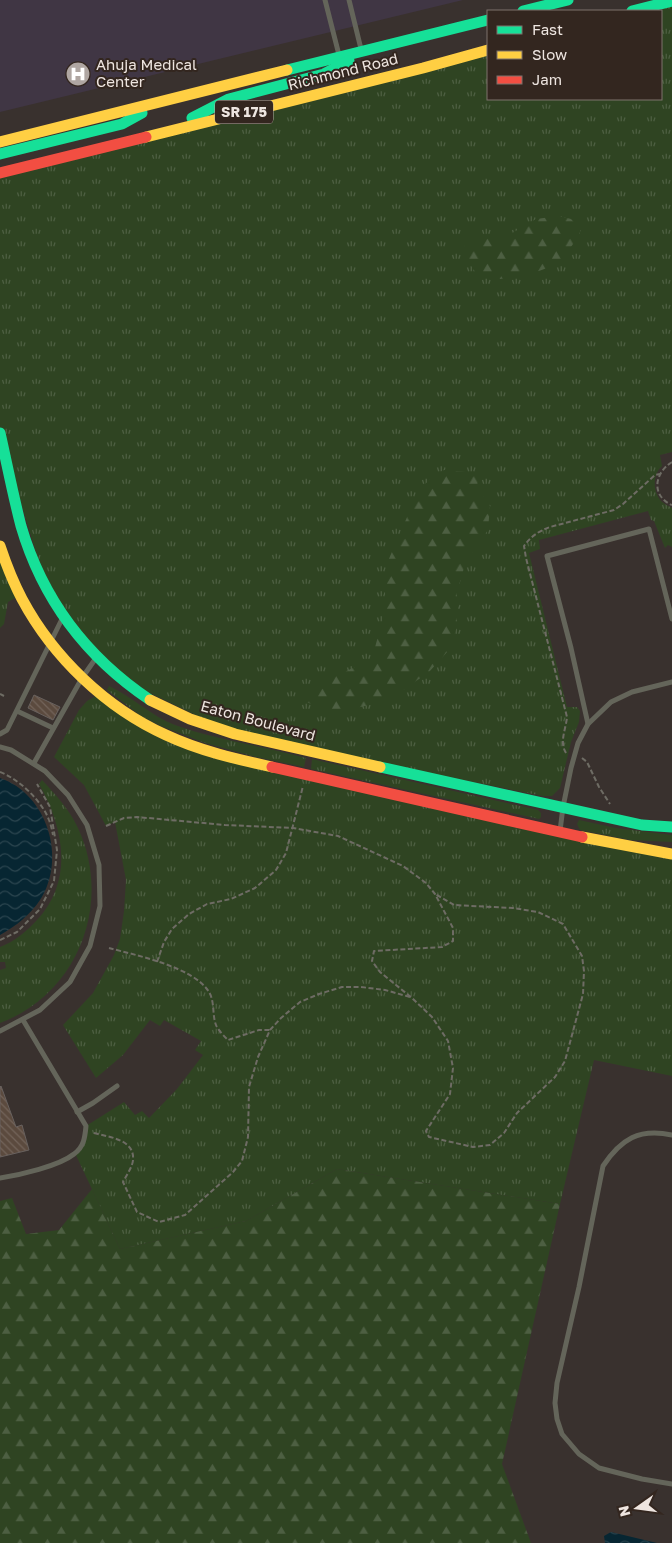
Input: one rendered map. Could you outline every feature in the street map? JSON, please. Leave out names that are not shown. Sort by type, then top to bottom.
[{"type":"street","points":[[527,10],[568,0]]},
{"type":"street","points":[[636,10],[672,1]]},
{"type":"street","name":"Richmond Road","points":[[362,52],[487,20]]},
{"type":"street","name":"Richmond Road","points":[[0,173],[345,84],[487,50]]},
{"type":"street","points":[[165,131],[229,100],[324,74],[341,66],[362,52]]},
{"type":"street","name":"Richmond Road","points":[[0,142],[159,103],[341,66]]},
{"type":"street","points":[[0,154],[122,124],[159,103]]},
{"type":"street","name":"Eaton Boulevard","points":[[0,433],[24,533],[32,558],[46,589],[76,635],[96,657],[119,678],[144,696],[173,712],[206,725],[245,736],[642,825],[672,827]]},
{"type":"street","points":[[0,546],[11,576],[26,605],[51,642],[76,672],[120,709],[144,724],[193,747],[216,754],[621,846],[672,854]]},
{"type":"lane","points":[[325,0],[341,66]]},
{"type":"lane","points":[[349,0],[362,52]]},
{"type":"lane","points":[[588,724],[571,648],[547,556],[649,529],[672,619]]},
{"type":"lane","points":[[0,734],[7,730],[63,616]]},
{"type":"lane","points":[[34,763],[96,657]]},
{"type":"lane","points":[[560,832],[563,807],[576,749],[588,724],[611,702],[632,692],[672,682]]},
{"type":"lane","points":[[17,711],[53,728]]},
{"type":"lane","points":[[0,746],[11,750],[45,771],[68,796],[87,825],[99,865],[100,906],[90,946],[70,982],[40,1010],[0,1031]]},
{"type":"lane","points":[[0,1178],[14,1176],[58,1162],[76,1153],[85,1140],[86,1126],[23,1020]]},
{"type":"lane","points":[[77,1112],[117,1086]]},
{"type":"lane","points":[[672,1135],[645,1133],[631,1138],[612,1152],[602,1166],[555,1403],[557,1419],[562,1434],[579,1454],[599,1468],[642,1479],[672,1484]]},
{"type":"path","points":[[672,462],[664,466],[657,478],[660,494],[668,504],[672,505]]},
{"type":"path","points":[[566,753],[562,742],[567,717],[524,546],[529,539],[545,529],[614,510],[655,475],[660,474]]},
{"type":"path","points":[[0,694],[4,696]]},
{"type":"path","points":[[582,758],[587,762],[610,804]]},
{"type":"path","points":[[0,772],[9,775],[32,792],[49,819],[57,850]]},
{"type":"path","points":[[0,940],[17,932],[40,910],[54,881],[57,850],[50,807],[37,784]]},
{"type":"path","points":[[157,962],[164,942],[172,929],[189,914],[207,904],[232,899],[255,888],[276,870],[286,853],[303,786]]},
{"type":"path","points":[[106,826],[124,818],[137,817],[225,825],[293,828],[338,836],[404,866],[426,883],[435,894],[453,928],[453,941],[442,947],[374,951],[372,960],[380,972],[432,1017],[448,1041],[452,1068],[450,1094],[426,1131],[429,1137],[473,1147],[490,1145],[504,1133],[517,1113],[555,1077],[565,1061],[583,994],[584,971],[582,956],[563,924],[538,912],[512,908],[454,905],[435,894]]},
{"type":"path","points":[[109,948],[157,962],[191,975],[208,991],[214,1004],[216,1025],[228,1040],[259,1030],[270,1030]]},
{"type":"path","points":[[85,1131],[122,1140],[130,1147],[133,1160],[123,1182],[138,1212],[158,1222],[185,1215],[242,1162],[248,1137],[248,1087],[270,1030],[281,1018],[300,1002],[342,987],[385,990],[412,998]]},
{"type":"shaded area","name":"Ahuja Medical Center","points":[[0,0],[463,0],[0,112]]},
{"type":"green space","points":[[672,1],[672,452],[660,455],[662,466],[656,474],[655,488],[661,501],[672,508],[672,547],[668,545],[665,548],[648,511],[539,540],[540,549],[529,553],[567,707],[577,707],[580,711],[579,722],[571,742],[560,788],[552,796],[543,796],[235,734],[119,678],[47,589],[0,433],[0,173],[487,50],[487,100],[662,100],[662,10]]},
{"type":"green space","points":[[559,216],[571,219],[580,229],[580,234],[564,257],[547,268],[528,275],[500,279],[476,273],[464,255],[466,234],[478,234],[502,239],[536,219]]},
{"type":"green space","points":[[444,470],[479,473],[477,488],[490,506],[488,530],[466,561],[457,592],[457,627],[448,651],[429,672],[399,693],[374,704],[333,713],[304,701],[323,682],[372,659],[383,617],[388,561],[418,492],[431,478]]},
{"type":"green space","points":[[0,546],[20,595],[8,602],[4,624],[0,628]]},
{"type":"green space","points":[[109,686],[158,717],[175,725],[207,735],[306,758],[304,767],[256,757],[205,743],[161,726],[141,716],[107,690]]},
{"type":"green space","points":[[101,693],[193,747],[672,854],[672,1076],[594,1060],[560,1204],[337,1169],[246,1221],[120,1249],[75,1153],[85,1139],[86,1126],[124,1102],[135,1115],[142,1111],[149,1118],[177,1089],[203,1055],[195,1050],[201,1041],[164,1020],[160,1026],[150,1020],[123,1055],[96,1078],[63,1025],[93,993],[114,955],[120,939],[124,911],[126,880],[115,822],[106,826],[84,785],[54,757],[79,710],[87,701]]},
{"type":"green space","points":[[312,759],[538,810],[541,813],[541,817],[539,819],[311,769]]},
{"type":"green space","points":[[42,780],[66,808],[78,828],[88,857],[92,886],[89,915],[81,943],[68,968],[50,991],[27,1009],[0,1023],[0,970],[6,968],[5,962],[0,962],[0,947],[20,936],[37,920],[49,904],[56,888],[60,871],[59,836],[48,801],[39,784]]},
{"type":"green space","points":[[579,820],[616,828],[672,835],[672,842],[630,840],[580,830],[577,824]]},
{"type":"green space","points":[[337,1169],[560,1204],[502,1464],[531,1543],[0,1543],[0,1201],[12,1198],[26,1234],[59,1230],[92,1189],[120,1249],[246,1221]]},
{"type":"water","points":[[0,778],[16,786],[30,798],[40,813],[48,829],[52,847],[52,865],[48,883],[32,911],[12,928],[0,935]]},
{"type":"water","points":[[611,1532],[657,1543],[605,1543],[604,1536]]},
{"type":"building","points":[[34,695],[60,707],[53,720],[28,708]]},
{"type":"building","points":[[0,1087],[16,1127],[22,1125],[29,1150],[0,1157]]},
{"type":"traffic: fast","points":[[527,10],[568,0]]},
{"type":"traffic: fast","points":[[636,10],[672,1]]},
{"type":"traffic: fast","points":[[287,70],[487,20]]},
{"type":"traffic: fast","points":[[192,118],[229,99],[324,74],[349,61]]},
{"type":"traffic: fast","points":[[0,154],[122,124],[142,113]]},
{"type":"traffic: fast","points":[[0,433],[21,526],[41,579],[70,625],[87,646],[106,665],[150,700]]},
{"type":"traffic: fast","points":[[380,767],[642,825],[672,827]]},
{"type":"traffic: slow","points":[[146,137],[487,50]]},
{"type":"traffic: slow","points":[[0,142],[287,70]]},
{"type":"traffic: slow","points":[[0,546],[22,599],[49,641],[83,679],[102,695],[144,724],[179,741],[218,754],[272,767]]},
{"type":"traffic: slow","points":[[150,700],[190,719],[235,734],[380,767]]},
{"type":"traffic: slow","points":[[582,837],[672,854]]},
{"type":"traffic: jam","points":[[0,173],[146,137]]},
{"type":"traffic: jam","points":[[272,767],[582,837]]},
{"type":"place","name":"Ahuja Medical Center","points":[[78,74]]}]
